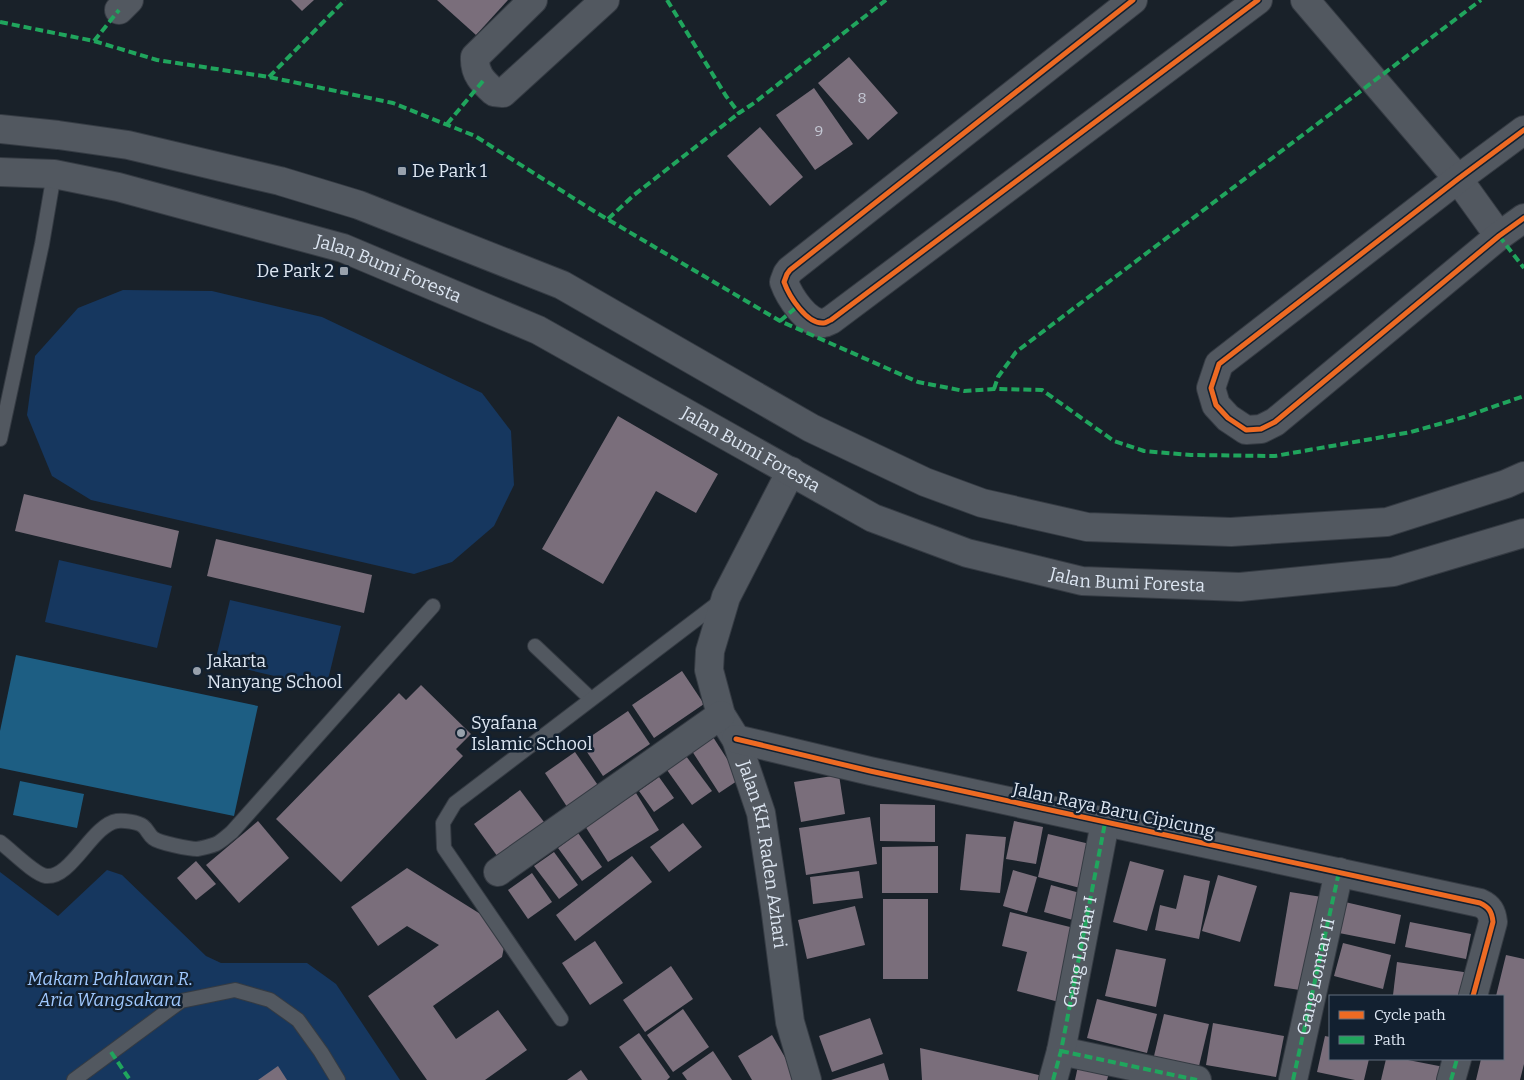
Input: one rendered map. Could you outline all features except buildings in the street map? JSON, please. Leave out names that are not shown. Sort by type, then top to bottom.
[{"type":"street","points":[[533,0],[475,57],[475,67],[482,81],[494,92],[503,93],[605,0]]},
{"type":"street","points":[[1133,0],[790,270],[786,274],[785,286],[806,316],[810,320],[823,323],[831,320],[1258,0]]},
{"type":"street","points":[[1305,0],[1458,178],[1499,236]]},
{"type":"street","points":[[0,129],[58,135],[128,146],[280,181],[359,205],[562,285],[811,428],[924,482],[982,502],[1088,527],[1231,532],[1387,522],[1506,484],[1524,476]]},
{"type":"street","points":[[1524,130],[1458,178],[1219,364],[1211,388],[1216,405],[1228,418],[1246,430],[1262,429],[1275,422],[1499,236],[1524,218]]},
{"type":"street","name":"Jalan Bumi Foresta","points":[[0,172],[54,174],[118,187],[343,248],[538,330],[872,518],[967,553],[1082,581],[1240,587],[1393,572],[1524,533]]},
{"type":"street","name":"Jalan KH. Raden Azhari","points":[[791,471],[726,597],[710,651],[709,670],[721,715],[736,739],[761,813],[790,1022],[808,1080]]},
{"type":"street","points":[[498,872],[721,715]]},
{"type":"street","name":"Jalan Raya Baru Cipicung","points":[[736,739],[880,773],[1470,900],[1487,906],[1492,914],[1493,922],[1473,995]]},
{"type":"street","name":"Gang Lontar I","points":[[1053,1080],[1061,1052],[1105,822]]},
{"type":"street","name":"Gang Lontar II","points":[[1293,1080],[1340,872]]},
{"type":"street","points":[[1061,1052],[1197,1080]]},
{"type":"street","points":[[1451,1080],[1457,1060]]},
{"type":"lane","points":[[0,439],[42,244],[54,174]]},
{"type":"lane","points":[[561,1019],[444,848],[443,823],[455,803],[726,597]]},
{"type":"lane","points":[[0,842],[45,876],[54,875],[64,870],[91,840],[110,823],[119,821],[143,826],[153,839],[176,846],[197,849],[216,844],[232,832],[433,606]]},
{"type":"lane","points":[[535,646],[591,698]]},
{"type":"lane","points":[[74,1080],[181,1001],[235,990],[270,1000],[298,1020],[338,1080]]},
{"type":"green space","points":[[123,290],[212,291],[322,317],[482,393],[511,431],[514,485],[494,526],[452,562],[414,574],[91,500],[52,476],[27,415],[35,356],[78,308]]},
{"type":"green space","points":[[59,560],[172,586],[157,648],[45,622]]},
{"type":"green space","points":[[230,600],[341,626],[326,688],[215,662]]},
{"type":"green space","name":"Makam Pahlawan R. Aria Wangsakara","points":[[107,870],[122,875],[206,956],[221,963],[307,963],[336,984],[400,1080],[0,1080],[0,872],[58,916]]},
{"type":"shaded area","points":[[16,655],[258,706],[234,816],[0,768],[0,731]]},
{"type":"shaded area","points":[[20,781],[84,794],[77,828],[13,815]]},
{"type":"marked path","points":[[269,77],[345,0]]},
{"type":"marked path","points":[[667,0],[726,96],[739,113],[886,0]]},
{"type":"marked path","points":[[994,389],[998,377],[1016,352],[1481,0]]},
{"type":"marked path","points":[[94,41],[119,10]]},
{"type":"marked path","points":[[0,22],[94,41],[157,60],[269,77],[393,103],[475,136],[597,213],[780,321],[918,382],[964,391],[994,389],[1042,390],[1114,441],[1144,451],[1191,455],[1275,456],[1411,432],[1464,417],[1524,396]]},
{"type":"marked path","points":[[447,124],[483,81]]},
{"type":"marked path","points":[[608,219],[634,195],[739,113]]},
{"type":"marked path","points":[[1499,236],[1524,268]]},
{"type":"marked path","points":[[780,321],[798,306]]},
{"type":"marked path","points":[[1053,1080],[1061,1051],[1105,823]]},
{"type":"marked path","points":[[1293,1080],[1339,872]]},
{"type":"marked path","points":[[1061,1051],[1197,1080]]},
{"type":"marked path","points":[[111,1052],[130,1080]]},
{"type":"marked path","points":[[1451,1080],[1457,1060]]},
{"type":"cycle path","points":[[1133,0],[790,270],[784,282],[794,302],[805,315],[818,322],[825,323],[831,320],[1258,0]]},
{"type":"cycle path","points":[[1524,130],[1219,364],[1211,388],[1216,405],[1228,418],[1246,430],[1261,429],[1275,422],[1499,236],[1524,218]]},
{"type":"cycle path","points":[[736,739],[870,771],[1480,903],[1490,910],[1493,922],[1473,995]]},
{"type":"place","name":"De Park 1","points":[[402,171]]},
{"type":"place","name":"De Park 2","points":[[344,271]]},
{"type":"place","name":"Jakarta Nanyang School","points":[[197,671]]},
{"type":"place","name":"Syafana Islamic School","points":[[461,733]]}]
